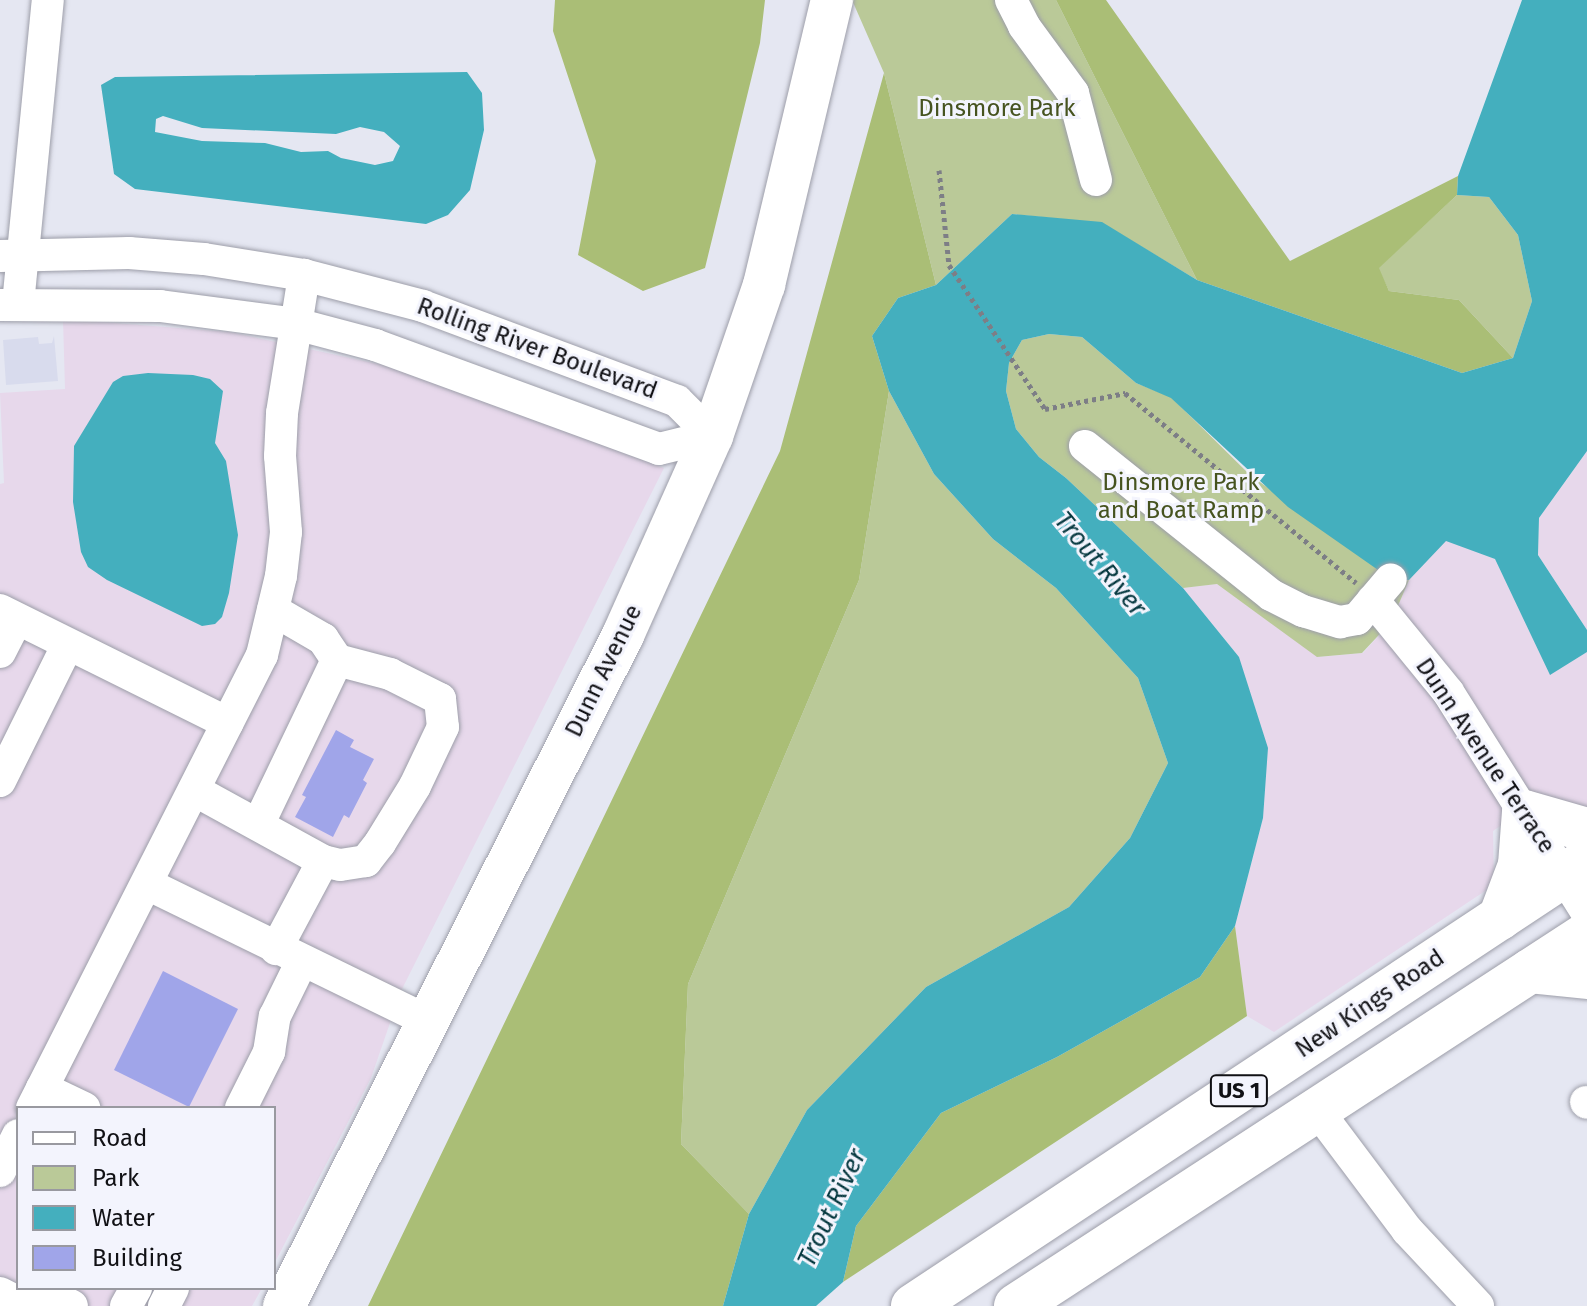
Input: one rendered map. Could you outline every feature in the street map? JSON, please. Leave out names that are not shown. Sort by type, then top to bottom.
[{"type":"highway","points":[[1500,918],[1520,865],[1524,812],[1587,830]]},
{"type":"highway","name":"New Kings Road","points":[[913,1306],[1576,868]]},
{"type":"highway","name":"US 1","points":[[1016,1306],[1587,934]]},
{"type":"highway","points":[[1530,971],[1587,977]]},
{"type":"main road","name":"Dunn Avenue","points":[[284,1306],[623,635],[712,436],[764,285],[832,0]]},
{"type":"street","points":[[48,0],[10,255],[9,305],[160,306],[296,324],[375,345],[659,449],[712,436]]},
{"type":"street","points":[[1011,0],[1024,26],[1073,93],[1096,180]]},
{"type":"street","name":"Rolling River Boulevard","points":[[10,255],[129,253],[204,259],[304,275],[423,306],[677,401],[712,436]]},
{"type":"street","points":[[75,1106],[37,1098],[262,655],[286,532],[280,456],[282,413],[304,275]]},
{"type":"street","points":[[1085,446],[1271,595],[1303,611],[1340,622],[1357,619],[1382,589]]},
{"type":"street","name":"Dunn Avenue Terrace","points":[[1382,589],[1524,812],[1576,868]]},
{"type":"street","points":[[194,790],[259,823],[323,861],[340,865],[366,861],[415,786],[443,727],[440,699],[390,674],[337,660],[323,639],[273,610]]},
{"type":"street","points":[[0,652],[8,615],[228,723]]},
{"type":"street","points":[[0,781],[67,646]]},
{"type":"street","points":[[259,823],[337,660]]},
{"type":"street","points":[[242,1106],[269,1052],[289,955],[323,861]]},
{"type":"street","points":[[1576,868],[1587,913]]},
{"type":"street","points":[[147,884],[430,1022]]},
{"type":"street","points":[[1317,1110],[1407,1230],[1478,1306]]},
{"type":"street","points":[[0,1170],[16,1139]]},
{"type":"street","points":[[39,1290],[72,1306]]},
{"type":"street","points":[[0,1292],[25,1306]]},
{"type":"path","points":[[939,170],[949,265],[1045,409],[1125,393],[1259,505],[1340,567],[1382,589]]},
{"type":"shaded area","points":[[63,319],[230,332],[383,365],[664,468],[401,991],[371,1078],[276,1260],[276,1106],[16,1106],[16,1290],[261,1290],[252,1306],[0,1306],[0,484],[4,483],[0,393],[65,389]]},
{"type":"shaded area","points":[[54,336],[58,381],[6,385],[3,340],[38,337],[39,344],[52,343]]},
{"type":"shaded area","points":[[1587,451],[1587,630],[1538,555],[1539,518]]},
{"type":"shaded area","points":[[1446,540],[1495,559],[1550,674],[1587,652],[1587,810],[1543,796],[1493,831],[1494,885],[1274,1032],[1247,1016],[1235,926],[1263,818],[1239,657],[1183,588],[1217,584],[1318,657],[1363,653],[1391,622],[1409,580]]},
{"type":"green space","points":[[555,0],[765,0],[760,43],[705,268],[643,291],[578,255],[596,161],[553,31]]},
{"type":"green space","name":"Dinsmore Park","points":[[852,0],[1056,0],[1197,280],[1102,223],[1012,214],[936,285],[884,73]]},
{"type":"green space","points":[[1056,0],[1106,0],[1290,261],[1458,176],[1457,195],[1379,268],[1389,291],[1459,300],[1513,358],[1462,373],[1197,280]]},
{"type":"green space","points":[[884,73],[936,285],[898,298],[872,336],[889,391],[859,580],[688,984],[681,1144],[749,1214],[723,1306],[368,1306],[780,451]]},
{"type":"green space","points":[[1457,195],[1489,197],[1518,235],[1532,301],[1513,358],[1459,300],[1389,291],[1378,268]]},
{"type":"green space","name":"Dinsmore Park and Boat Ramp","points":[[1049,334],[1082,337],[1136,383],[1171,397],[1250,475],[1400,582],[1409,580],[1391,622],[1362,653],[1317,657],[1217,584],[1183,588],[1066,478],[1039,457],[1016,429],[1006,391],[1009,363],[1022,340]]},
{"type":"green space","points":[[889,391],[934,474],[993,539],[1056,588],[1138,678],[1168,763],[1130,838],[1069,907],[926,987],[807,1110],[749,1214],[681,1144],[688,984],[859,580]]},
{"type":"green space","points":[[1235,926],[1247,1016],[843,1282],[856,1226],[941,1113],[1057,1057],[1200,977]]},
{"type":"water","name":"Trout River","points":[[1522,0],[1587,0],[1587,451],[1539,518],[1538,555],[1587,630],[1587,652],[1550,675],[1495,559],[1446,541],[1409,580],[1391,579],[1288,507],[1171,398],[1136,383],[1082,337],[1049,334],[1022,340],[1009,363],[1006,391],[1016,429],[1039,457],[1066,478],[1183,588],[1239,657],[1268,748],[1263,818],[1235,926],[1200,977],[1057,1057],[941,1113],[856,1226],[843,1282],[816,1306],[723,1306],[749,1214],[807,1110],[926,987],[1069,907],[1130,838],[1168,763],[1138,678],[1056,588],[993,539],[934,474],[889,391],[872,336],[898,298],[936,285],[1012,214],[1102,222],[1197,280],[1462,373],[1513,358],[1532,301],[1518,235],[1489,197],[1457,195],[1458,176]]},
{"type":"water","points":[[467,72],[482,93],[484,130],[470,190],[448,215],[426,224],[135,189],[114,174],[101,85],[115,77]],"holes":[[[163,116],[202,128],[336,134],[360,127],[384,132],[400,146],[393,161],[375,165],[341,158],[328,151],[301,152],[265,143],[202,141],[155,132],[156,119]]]},
{"type":"water","points":[[148,373],[210,379],[223,391],[215,443],[226,461],[238,535],[229,593],[222,617],[215,624],[202,626],[107,580],[88,567],[81,552],[73,502],[74,446],[113,382],[123,376]]},
{"type":"building","points":[[336,730],[354,740],[350,747],[374,759],[363,780],[367,783],[349,818],[344,815],[333,837],[295,817],[306,797],[302,795]]},
{"type":"building","points":[[163,971],[238,1009],[190,1106],[114,1070]]}]
